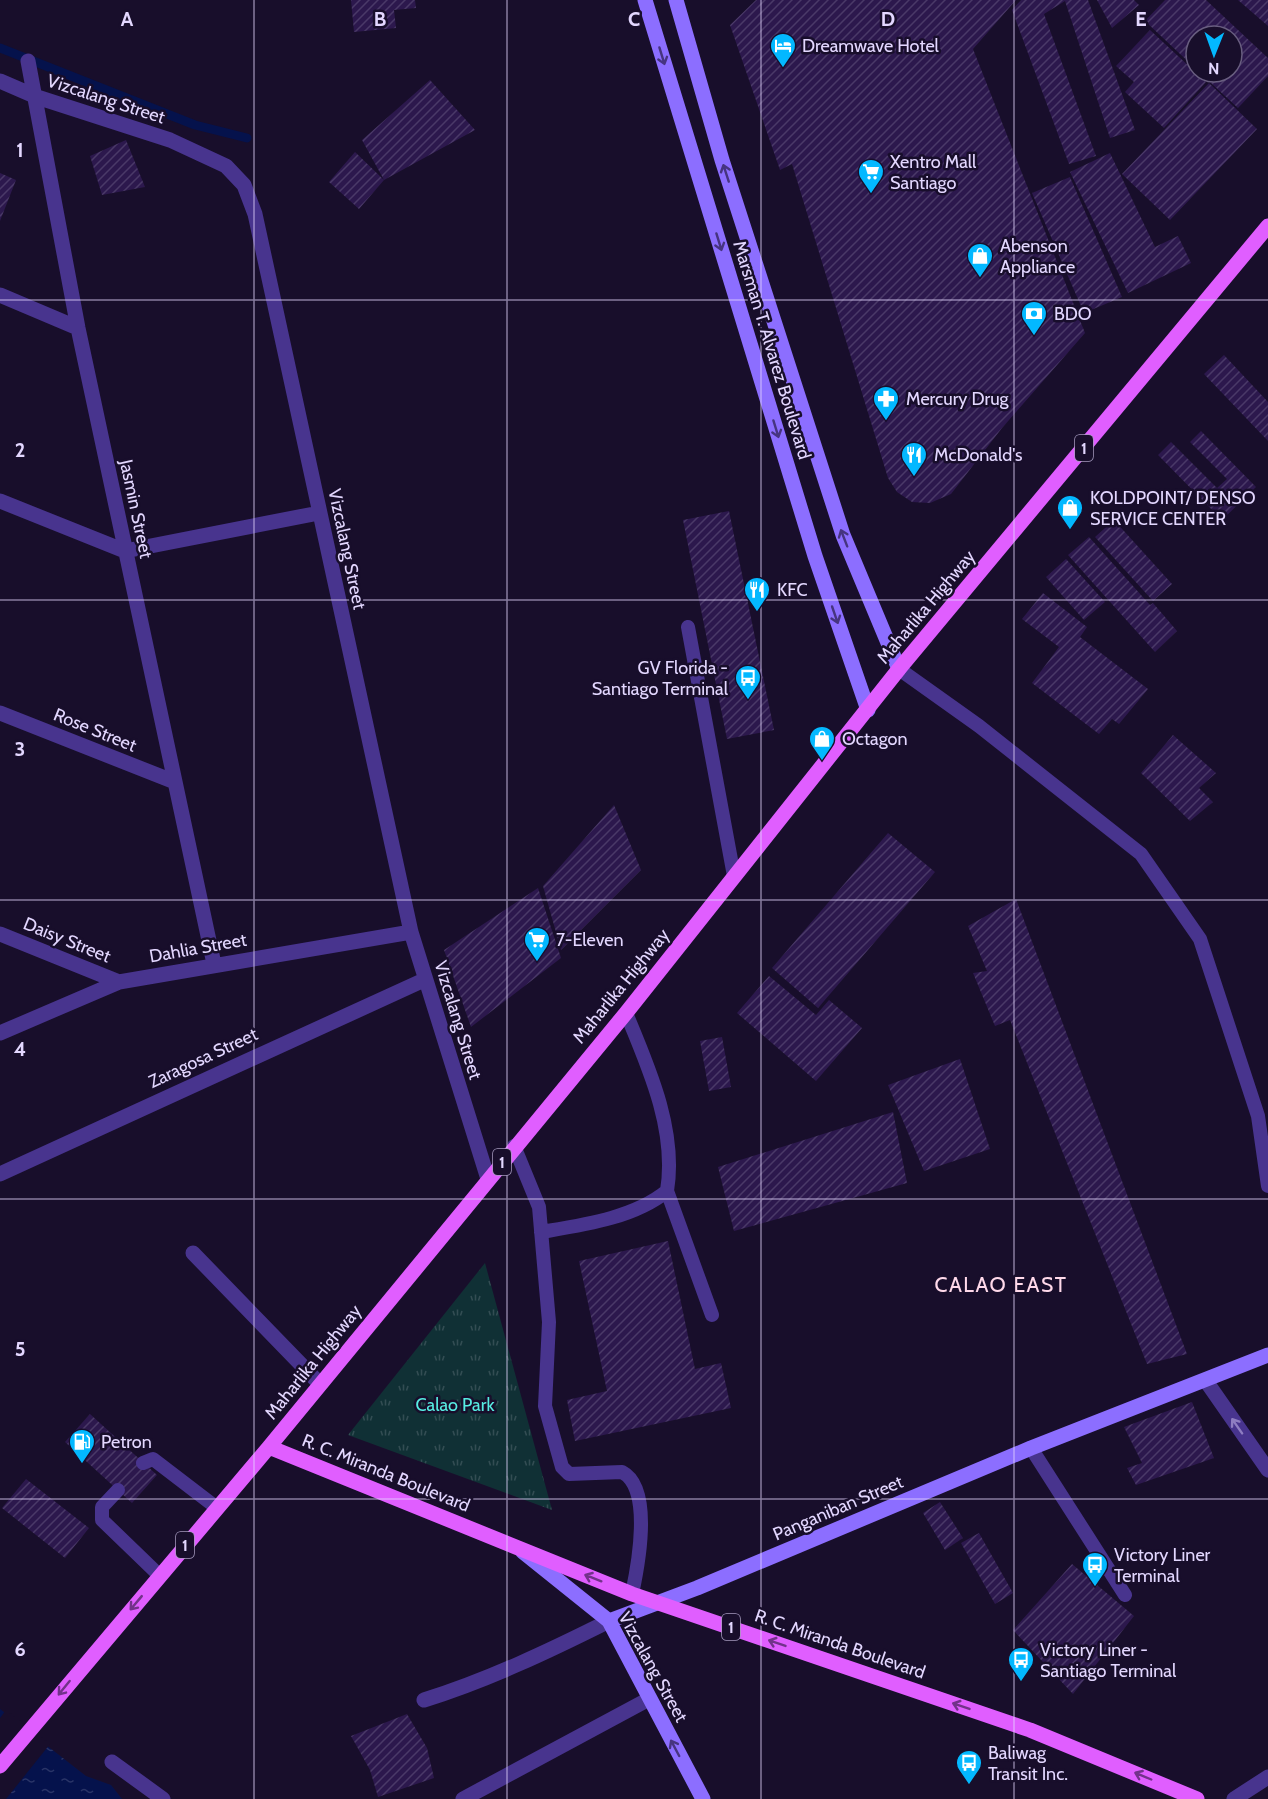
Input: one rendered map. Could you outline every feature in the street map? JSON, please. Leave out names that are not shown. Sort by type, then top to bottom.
[{"type":"main road","name":"Maharlika Highway","points":[[0,1766],[101,1643],[269,1447],[514,1146],[626,1014],[899,669],[1268,226]]},
{"type":"main road","name":"R. C. Miranda Boulevard","points":[[269,1447],[632,1594],[1030,1730],[1197,1799]]},
{"type":"street","name":"Marsman T. Alvarez Boulevard","points":[[645,0],[815,556],[867,710]]},
{"type":"street","name":"Marsman T. Alvarez Boulevard","points":[[676,0],[722,160],[843,535],[899,669]]},
{"type":"street","name":"Jasmin Street","points":[[28,62],[37,97],[78,328],[214,964]]},
{"type":"street","name":"Vizcalang Street","points":[[0,81],[37,97],[170,141],[226,166],[244,185],[255,214],[411,932],[424,980],[488,1179]]},
{"type":"street","points":[[0,295],[78,328]]},
{"type":"street","points":[[0,501],[125,551],[319,513]]},
{"type":"street","name":"Rose Street","points":[[0,713],[175,782]]},
{"type":"street","name":"Dahlia Street","points":[[0,1033],[119,982],[411,932]]},
{"type":"street","name":"Daisy Street","points":[[0,934],[119,982]]},
{"type":"street","name":"Zaragosa Street","points":[[0,1174],[424,980]]},
{"type":"street","points":[[192,1253],[320,1384]]},
{"type":"street","name":"Panganiban Street","points":[[424,1700],[461,1688],[537,1657],[609,1621],[697,1588],[1031,1448],[1268,1355]]},
{"type":"street","points":[[1206,1381],[1268,1470]]},
{"type":"street","name":"Vizcalang Street","points":[[519,1549],[609,1621],[703,1799]]},
{"type":"street","points":[[463,1799],[649,1700]]},
{"type":"street","points":[[112,1762],[163,1799]]},
{"type":"street","points":[[1234,1799],[1268,1777]]},
{"type":"lane","points":[[688,627],[734,876]]},
{"type":"lane","points":[[899,669],[979,726],[1142,854],[1200,939],[1258,1116],[1268,1186]]},
{"type":"lane","points":[[626,1014],[651,1073],[661,1113],[671,1171],[668,1191],[712,1315]]},
{"type":"lane","points":[[514,1146],[539,1207],[549,1322],[545,1388],[548,1416],[562,1467],[569,1474],[622,1472],[631,1480],[641,1534],[632,1594]]},
{"type":"lane","points":[[541,1232],[573,1226],[650,1205],[668,1191]]},
{"type":"lane","points":[[1031,1448],[1125,1595]]},
{"type":"lane","points":[[143,1463],[153,1459],[217,1508]]},
{"type":"lane","points":[[118,1490],[102,1507],[102,1520],[159,1575]]},
{"type":"green space","name":"Calao Park","points":[[485,1263],[552,1510],[348,1435]]},
{"type":"water","points":[[0,1709],[86,1776],[111,1785],[122,1799],[0,1799]]},
{"type":"pier","points":[[6,1710],[50,1744],[6,1799],[0,1799],[0,1718]]},
{"type":"building","points":[[351,0],[415,0],[416,8],[394,10],[396,28],[354,32]]},
{"type":"building","name":"Xentro Mall Santiago","points":[[756,0],[1016,0],[973,49],[1085,333],[1002,428],[951,494],[930,503],[912,502],[897,492],[888,478],[792,164],[780,170],[730,25]]},
{"type":"building","points":[[1021,0],[1088,0],[1135,130],[1110,138],[1065,1],[1044,14],[1096,156],[1069,164],[1012,10]]},
{"type":"building","points":[[1097,0],[1134,0],[1139,5],[1112,28]]},
{"type":"building","points":[[1165,0],[1206,0],[1232,24],[1184,24],[1184,58],[1145,21]]},
{"type":"building","points":[[1238,0],[1268,0],[1268,26]]},
{"type":"building","points":[[1150,30],[1184,62],[1184,84],[1204,84],[1164,128],[1125,92],[1134,82],[1116,66]]},
{"type":"building","points":[[1244,36],[1268,58],[1268,76],[1238,108],[1212,84],[1244,84]]},
{"type":"building","points":[[430,80],[475,130],[384,180],[362,140]]},
{"type":"building","points":[[1208,84],[1257,129],[1170,220],[1122,174]]},
{"type":"building","points":[[126,140],[145,187],[102,195],[90,156]]},
{"type":"building","points":[[355,152],[384,180],[359,209],[329,182]]},
{"type":"building","points":[[1110,153],[1155,247],[1178,236],[1191,263],[1128,293],[1070,172]]},
{"type":"building","points":[[0,173],[16,180],[0,221]]},
{"type":"building","points":[[1070,177],[1122,297],[1084,313],[1032,193]]},
{"type":"building","points":[[1224,355],[1268,402],[1268,441],[1204,374]]},
{"type":"building","points":[[1201,431],[1256,487],[1222,520],[1158,455],[1171,442],[1217,488],[1227,479],[1190,442]]},
{"type":"building","points":[[729,511],[774,730],[727,739],[683,520]]},
{"type":"building","points":[[1114,520],[1172,584],[1153,601],[1095,537]]},
{"type":"building","points":[[1089,537],[1150,605],[1153,603],[1177,631],[1155,652],[1068,555]]},
{"type":"building","points":[[1066,559],[1105,602],[1084,620],[1046,577]]},
{"type":"building","points":[[1043,593],[1087,627],[1080,637],[1148,689],[1119,724],[1112,719],[1099,734],[1032,683],[1059,647],[1022,619]]},
{"type":"building","points":[[1173,735],[1216,773],[1199,788],[1213,802],[1190,821],[1141,773]]},
{"type":"building","points":[[614,805],[641,870],[561,950],[543,886]]},
{"type":"building","points":[[888,833],[935,872],[818,1008],[772,968]]},
{"type":"building","points":[[538,888],[561,958],[471,1027],[444,950]]},
{"type":"building","points":[[1016,899],[1187,1354],[1147,1364],[1010,1020],[995,1026],[973,973],[987,971],[968,926]]},
{"type":"building","points":[[769,976],[816,1015],[829,1000],[862,1028],[816,1081],[737,1013]]},
{"type":"building","points":[[722,1037],[731,1087],[709,1091],[700,1041]]},
{"type":"building","points":[[960,1059],[990,1149],[924,1171],[888,1085]]},
{"type":"building","points":[[893,1112],[907,1183],[734,1231],[718,1167]]},
{"type":"building","points":[[668,1241],[695,1369],[721,1363],[731,1408],[575,1441],[567,1400],[607,1391],[579,1261]]},
{"type":"building","points":[[1192,1402],[1214,1458],[1136,1485],[1127,1468],[1142,1463],[1124,1427]]},
{"type":"building","points":[[90,1414],[157,1475],[132,1503],[65,1442]]},
{"type":"building","points":[[26,1479],[89,1528],[65,1558],[2,1508]]},
{"type":"building","points":[[940,1502],[963,1538],[945,1550],[923,1513]]},
{"type":"building","points":[[979,1533],[1013,1593],[995,1604],[961,1543]]},
{"type":"building","points":[[1072,1564],[1134,1616],[1073,1694],[1013,1630]]},
{"type":"building","points":[[407,1714],[427,1748],[434,1778],[378,1797],[370,1770],[351,1736]]},
{"type":"waterway","points":[[0,48],[195,125],[247,138]]},
{"type":"place","name":"Dreamwave Hotel","points":[[783,69]]},
{"type":"place","name":"Xentro Mall Santiago","points":[[871,195]]},
{"type":"place","name":"Abenson Appliance","points":[[980,279]]},
{"type":"place","name":"BDO","points":[[1034,337]]},
{"type":"place","name":"Mercury Drug","points":[[886,422]]},
{"type":"place","name":"McDonald's","points":[[914,478]]},
{"type":"place","name":"KOLDPOINT/ DENSO SERVICE CENTER","points":[[1070,531]]},
{"type":"place","name":"KFC","points":[[757,613]]},
{"type":"place","name":"GV Florida - Santiago Terminal","points":[[748,701]]},
{"type":"place","name":"Octagon","points":[[822,762]]},
{"type":"place","name":"7-Eleven","points":[[537,963]]},
{"type":"place","name":"Petron","points":[[82,1465]]},
{"type":"place","name":"Victory Liner Terminal","points":[[1095,1588]]},
{"type":"place","name":"Victory Liner - Santiago Terminal","points":[[1021,1683]]},
{"type":"place","name":"Baliwag Transit Inc.","points":[[969,1786]]},
{"type":"district","name":"CALAO EAST","points":[[1001,1284]]}]
